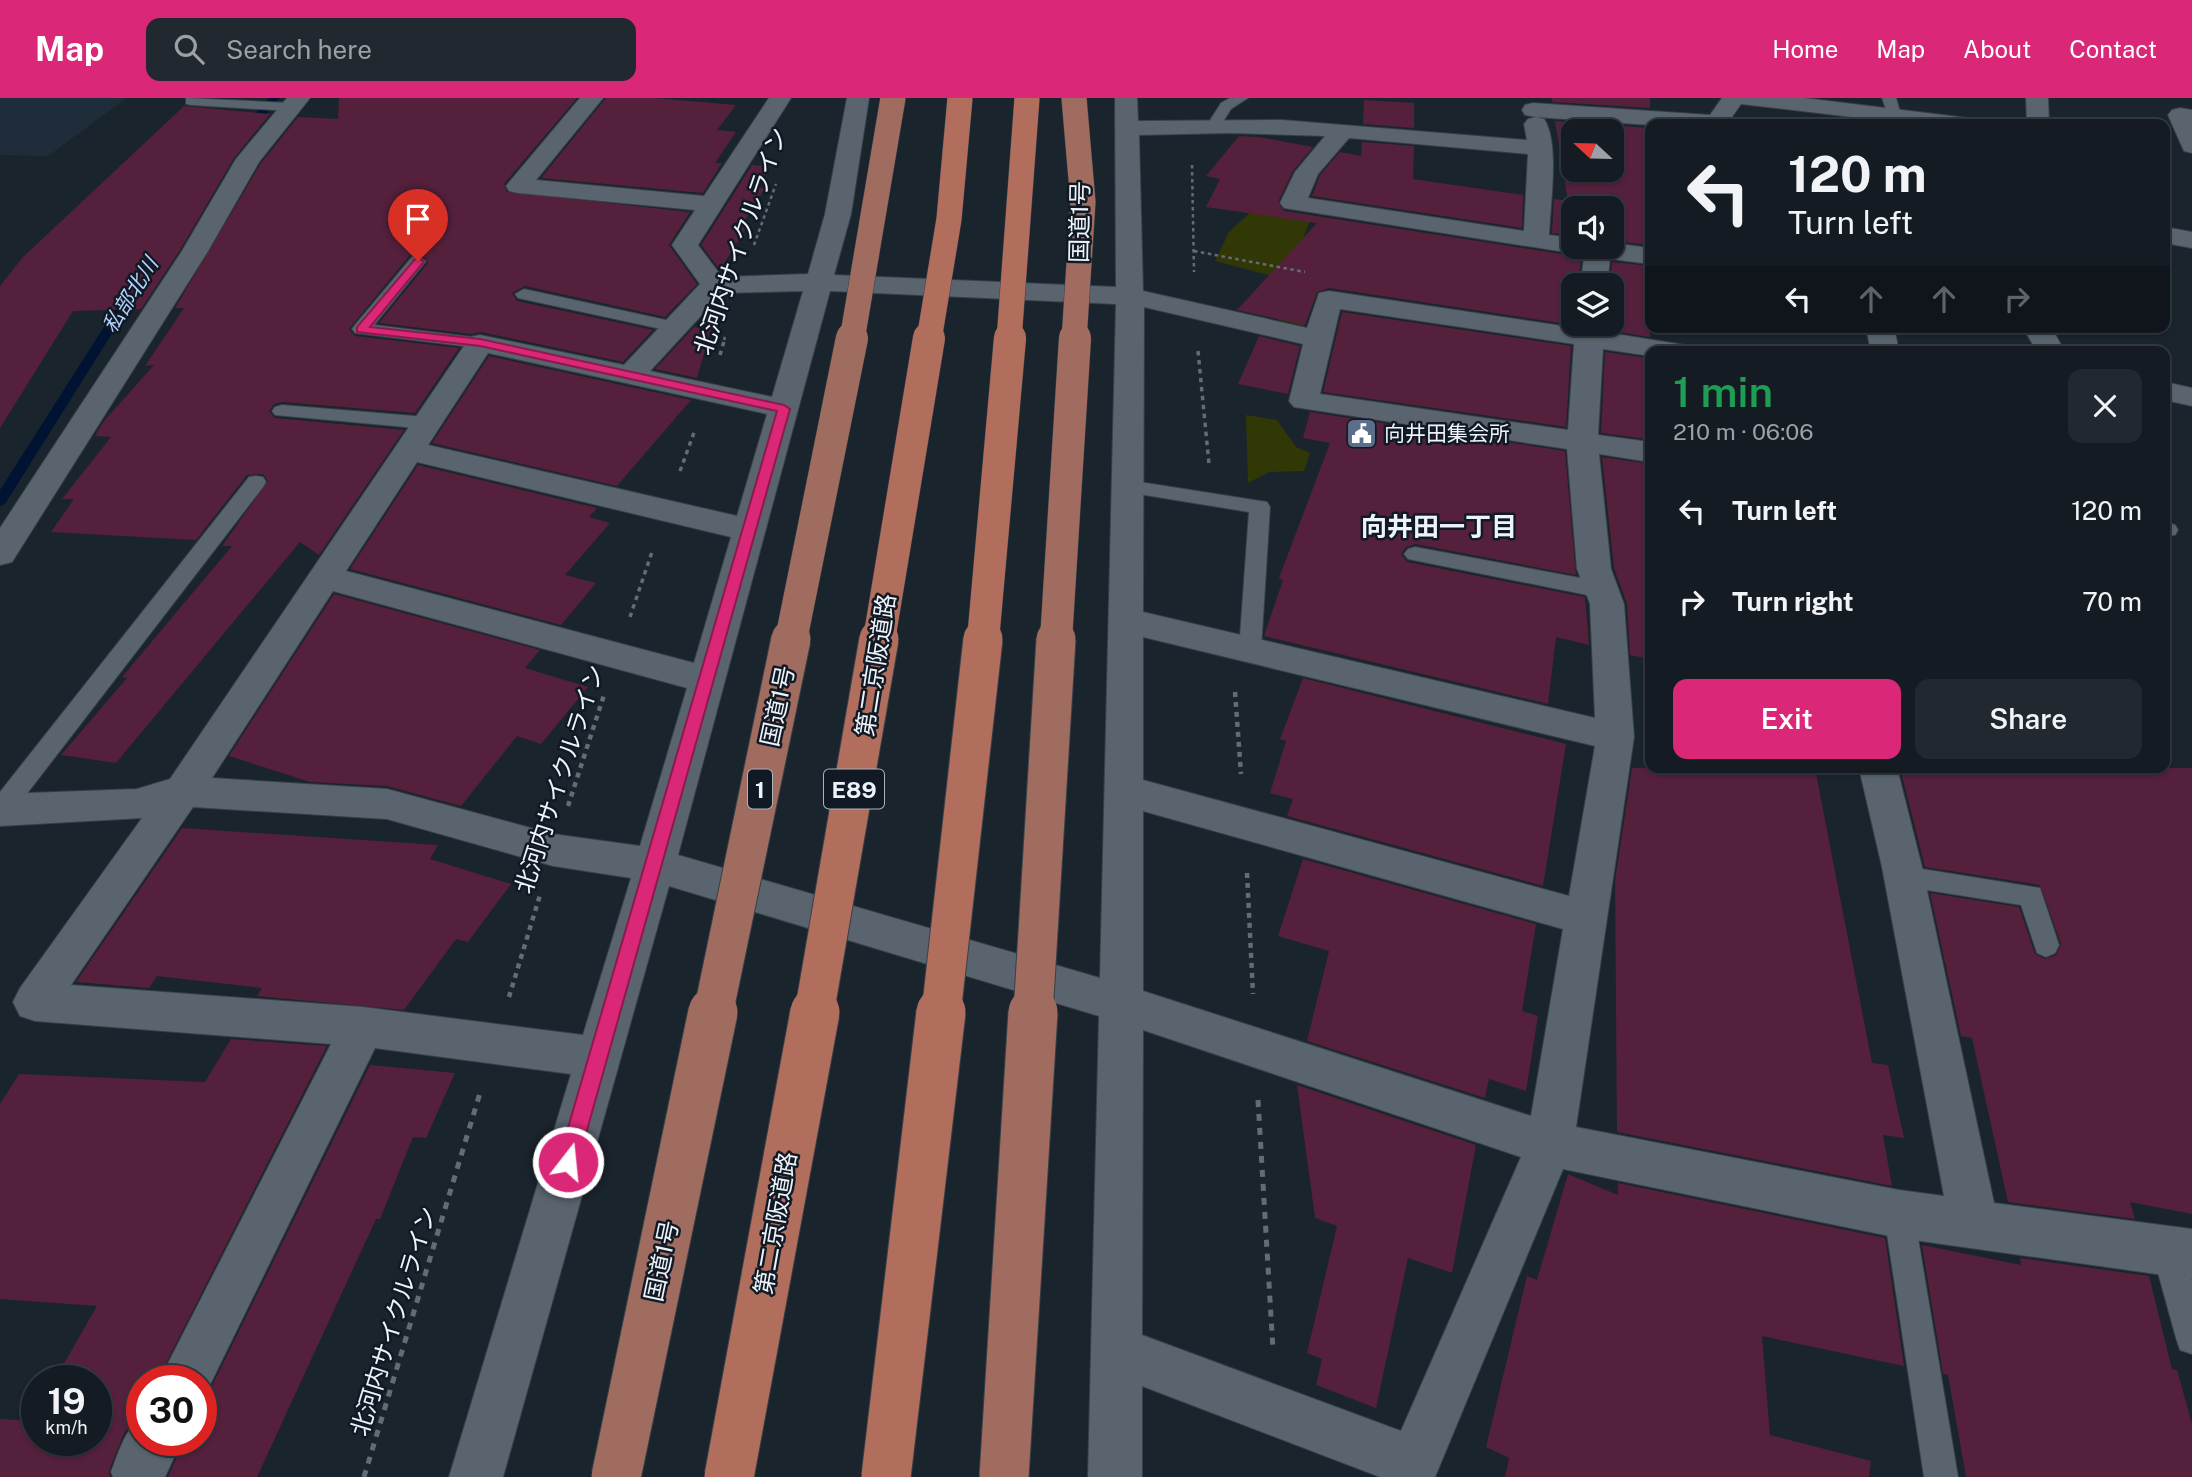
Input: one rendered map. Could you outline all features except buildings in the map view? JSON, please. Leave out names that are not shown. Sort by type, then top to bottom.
[{"type":"highway","name":"国道1号","points":[[615,1477],[843,392],[893,98]]},
{"type":"highway","name":"第二京阪道路","points":[[729,1477],[845,846],[949,219],[960,98]]},
{"type":"highway","points":[[886,1477],[977,710],[1021,209],[1027,98]]},
{"type":"highway","name":"国道1号","points":[[1004,1477],[1083,202],[1074,98]]},
{"type":"street","points":[[592,98],[518,186],[710,204]]},
{"type":"street","points":[[727,285],[685,245],[780,98]]},
{"type":"street","points":[[476,1477],[655,865],[784,409],[838,214],[858,98]]},
{"type":"street","points":[[1719,119],[1733,98]]},
{"type":"street","points":[[1745,98],[1855,118],[1892,107],[1946,119]]},
{"type":"street","points":[[2037,98],[2038,119]]},
{"type":"street","points":[[0,554],[195,251],[248,159],[288,104]]},
{"type":"street","points":[[1536,241],[1540,148],[1532,104],[1651,119]]},
{"type":"street","points":[[1115,1477],[1130,296],[1126,114],[1214,125],[1342,131],[1540,148]]},
{"type":"street","points":[[2192,117],[2180,115],[2192,146]]},
{"type":"street","points":[[1342,131],[1307,172],[1293,203],[1561,244]]},
{"type":"street","points":[[2170,236],[2192,240]]},
{"type":"street","points":[[1624,252],[1645,255]]},
{"type":"street","points":[[629,376],[675,327],[727,285],[819,282],[1130,296],[1321,326]]},
{"type":"street","points":[[1561,328],[1329,299],[1304,401],[1645,451]]},
{"type":"street","points":[[1117,1351],[1414,1463],[1550,1144],[1615,737],[1607,604],[1594,569],[1582,442],[1589,336]]},
{"type":"street","points":[[1611,336],[1655,346]]},
{"type":"street","points":[[599,1057],[363,1027],[35,1002],[183,791],[480,343],[784,409]]},
{"type":"street","points":[[2170,392],[2192,397]]},
{"type":"street","points":[[409,450],[749,530]]},
{"type":"street","points":[[324,577],[708,680]]},
{"type":"street","points":[[1125,620],[1615,737]]},
{"type":"street","points":[[1879,773],[1904,877],[1974,1224]]},
{"type":"street","points":[[1124,790],[1586,918]]},
{"type":"street","points":[[0,810],[136,804],[183,791],[387,804],[553,850],[655,865],[1121,1003],[1550,1144],[1899,1213],[2180,1253]]},
{"type":"street","points":[[193,1365],[363,1027]]},
{"type":"lane","points":[[1214,125],[1226,106],[1241,98]]},
{"type":"lane","points":[[191,101],[288,104]]},
{"type":"lane","points":[[418,261],[361,329],[480,343]]},
{"type":"lane","points":[[524,294],[675,327]]},
{"type":"lane","points":[[282,411],[427,423]]},
{"type":"lane","points":[[0,810],[256,482]]},
{"type":"lane","points":[[1127,486],[1259,506],[1250,650]]},
{"type":"lane","points":[[1415,554],[1602,590]]},
{"type":"lane","points":[[1904,877],[2031,896],[2046,945]]},
{"type":"lane","points":[[1899,1213],[1941,1477]]},
{"type":"lane","points":[[2180,1253],[2192,1338]]},
{"type":"path","name":"北河内サイクルライン","points":[[364,1477],[553,850],[665,512],[709,393],[727,285],[780,173]]},
{"type":"path","points":[[1194,251],[1312,274],[1298,307],[1321,326]]},
{"type":"shaded area","points":[[0,98],[126,98],[48,156],[0,155]]},
{"type":"green space","points":[[1255,208],[1311,218],[1299,249],[1332,256],[1304,326],[1278,320],[1291,281],[1215,261],[1229,232]]},
{"type":"green space","points":[[1246,415],[1277,420],[1296,447],[1310,453],[1304,471],[1269,472],[1248,483]]},
{"type":"waterway","name":"私部北川","points":[[245,132],[275,98]]},
{"type":"waterway","name":"私部北川","points":[[0,501],[134,289]]},
{"type":"place","name":"向井田集会所","points":[[1361,433]]},
{"type":"district","name":"向井田一丁目","points":[[1439,526]]},
{"type":"route","points":[[418,261],[361,329],[480,343],[784,409],[568,1162]]}]
